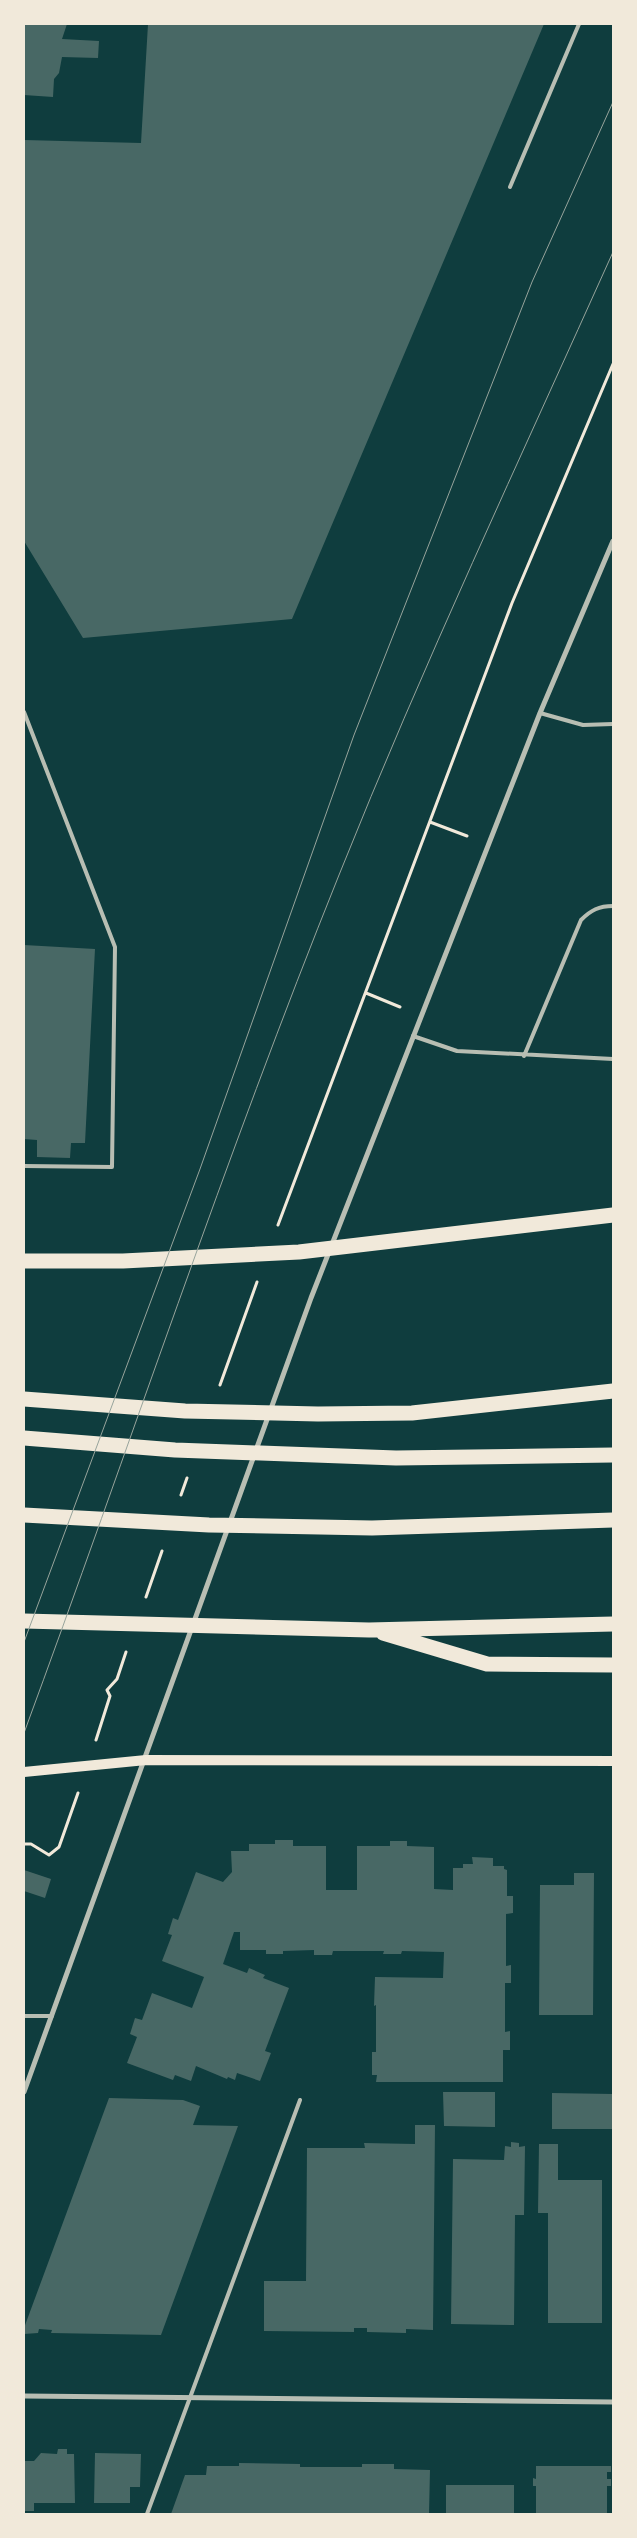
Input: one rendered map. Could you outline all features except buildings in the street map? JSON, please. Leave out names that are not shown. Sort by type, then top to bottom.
[{"type":"highway","points":[[24,1261],[123,1261],[299,1252],[613,1215]]},
{"type":"highway","points":[[24,1399],[195,1411],[318,1414],[412,1413],[613,1390]]},
{"type":"highway","points":[[24,1438],[175,1450],[396,1458],[613,1455]]},
{"type":"highway","points":[[24,1515],[208,1525],[372,1528],[613,1520]]},
{"type":"highway","points":[[24,1621],[370,1630],[613,1624]]},
{"type":"highway","points":[[370,1630],[488,1664],[613,1665]]},
{"type":"main road","points":[[24,1772],[146,1760],[613,1761]]},
{"type":"street","points":[[24,2092],[146,1760],[311,1298],[540,713],[613,541]]},
{"type":"street","points":[[24,2396],[190,2396],[613,2402]]},
{"type":"lane","points":[[510,187],[579,24]]},
{"type":"lane","points":[[24,712],[115,947],[112,1167],[24,1166]]},
{"type":"lane","points":[[540,713],[583,725],[613,724]]},
{"type":"lane","points":[[524,1056],[581,920],[590,911],[604,906],[613,906]]},
{"type":"lane","points":[[413,1036],[457,1051],[524,1056],[613,1059]]},
{"type":"lane","points":[[24,2016],[52,2016]]},
{"type":"lane","points":[[147,2514],[190,2396],[205,2362],[300,2100]]},
{"type":"path","points":[[292,1188],[512,603],[613,364]]},
{"type":"path","points":[[430,822],[488,845]]},
{"type":"path","points":[[366,993],[421,1016]]},
{"type":"path","points":[[24,1844],[31,1844],[49,1854],[59,1847]]},
{"type":"tram line","points":[[24,1642],[200,1169],[354,735],[532,282],[613,102]]},
{"type":"tram line","points":[[24,1733],[256,1088],[339,875],[438,640],[613,252]]}]
